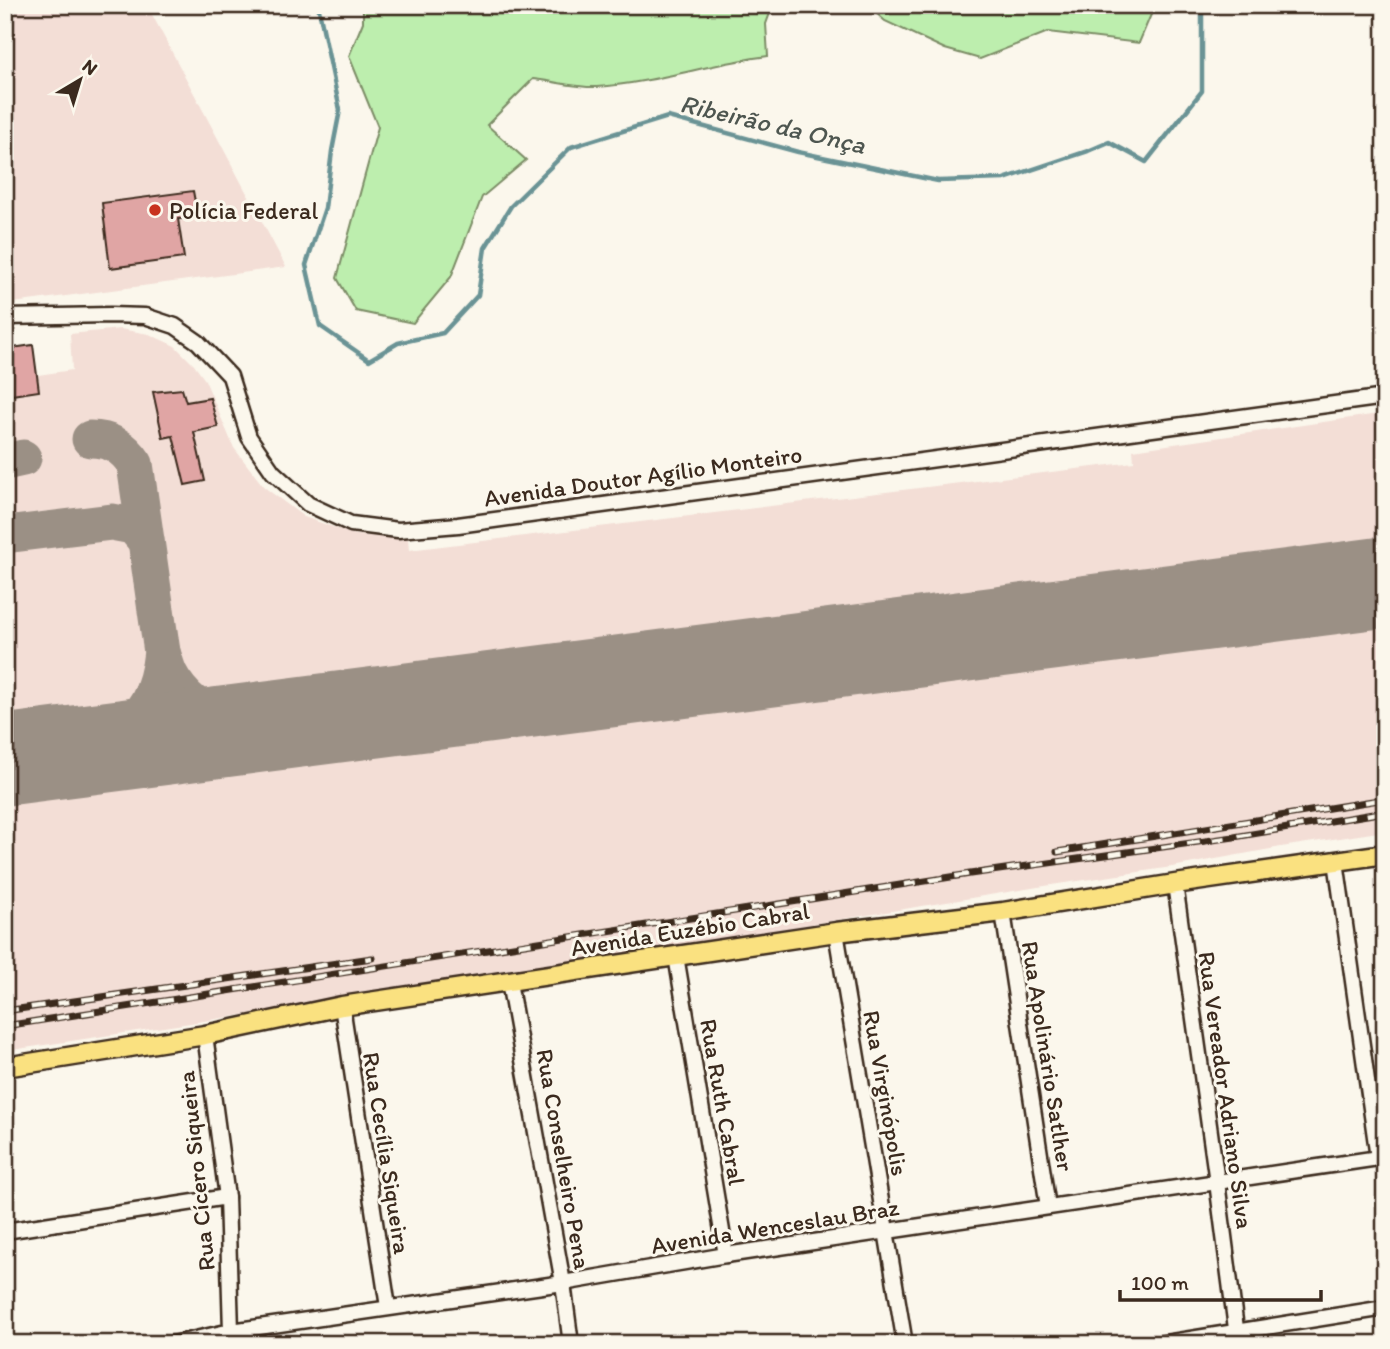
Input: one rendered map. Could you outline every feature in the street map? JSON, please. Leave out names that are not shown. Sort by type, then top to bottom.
[{"type":"main road","name":"Avenida Euzébio Cabral","points":[[5,1067],[205,1035],[342,1006],[836,932],[1003,912],[1385,853]]},
{"type":"street","name":"Avenida Doutor Agílio Monteiro","points":[[5,317],[145,316],[175,326],[198,342],[230,376],[249,437],[273,472],[308,504],[351,524],[398,530],[458,525],[1385,397]]},
{"type":"street","points":[[1336,861],[1381,1158]]},
{"type":"street","name":"Rua Vereador Adriano Silva","points":[[1175,884],[1237,1337]]},
{"type":"street","name":"Rua Apolinário Satlher","points":[[1003,912],[1048,1206]]},
{"type":"street","name":"Rua Virginópolis","points":[[836,932],[905,1344]]},
{"type":"street","name":"Rua Ruth Cabral","points":[[676,956],[726,1255]]},
{"type":"street","name":"Rua Conselheiro Pena","points":[[509,982],[563,1283],[571,1344]]},
{"type":"street","name":"Rua Cecília Siqueira","points":[[342,1006],[388,1307]]},
{"type":"street","name":"Rua Cícero Siqueira","points":[[205,1035],[227,1198],[232,1337]]},
{"type":"street","name":"Avenida Wenceslau Braz","points":[[173,1344],[232,1337],[388,1307],[563,1283],[726,1255],[1381,1158]]},
{"type":"street","points":[[5,1231],[227,1198]]},
{"type":"street","points":[[1159,1344],[1237,1337],[1385,1308]]},
{"type":"shaded area","points":[[5,5],[147,5],[286,267],[5,304]]},
{"type":"shaded area","points":[[120,329],[149,334],[175,346],[194,365],[205,380],[234,448],[264,487],[304,517],[356,535],[408,538],[409,550],[1134,462],[1133,450],[1385,413],[1385,831],[263,1012],[5,1051],[5,349],[33,345],[38,375],[72,370],[70,334]]},
{"type":"green space","points":[[363,5],[773,5],[766,24],[768,56],[619,85],[582,86],[533,79],[487,125],[526,160],[482,197],[451,277],[413,323],[356,311],[337,278],[378,127],[349,56],[363,22]]},
{"type":"green space","points":[[867,5],[1155,5],[1139,43],[1048,32],[980,59],[945,49],[885,21]]},
{"type":"building","points":[[193,191],[198,218],[178,219],[184,258],[110,268],[102,203]]},
{"type":"building","points":[[33,345],[39,391],[5,396],[5,349]]},
{"type":"building","points":[[182,389],[186,402],[210,398],[218,427],[194,432],[205,481],[185,485],[173,436],[163,438],[153,392]]},
{"type":"waterway","name":"Ribeirão da Onça","points":[[318,5],[340,110],[325,208],[306,265],[320,326],[369,360],[398,343],[443,333],[478,295],[485,248],[511,206],[571,147],[668,117],[798,152],[938,181],[1004,179],[1109,142],[1146,162],[1202,91],[1202,5]]},
{"type":"taxiway","points":[[65,752],[96,744],[134,721],[142,712],[153,690],[162,652],[135,464],[116,445],[90,439]]},
{"type":"taxiway","points":[[5,462],[23,458]]},
{"type":"taxiway","points":[[5,535],[112,522],[133,526],[146,541]]},
{"type":"taxiway","points":[[162,652],[174,681],[186,697],[202,710],[228,722],[267,726]]},
{"type":"runway","points":[[5,760],[1385,582]]},
{"type":"railway","points":[[1057,852],[1385,799]]},
{"type":"railway","points":[[5,1026],[970,874],[1234,837],[1385,812]]},
{"type":"railway","points":[[5,1011],[372,958]]},
{"type":"place","name":"Polícia Federal","points":[[155,210]]}]
